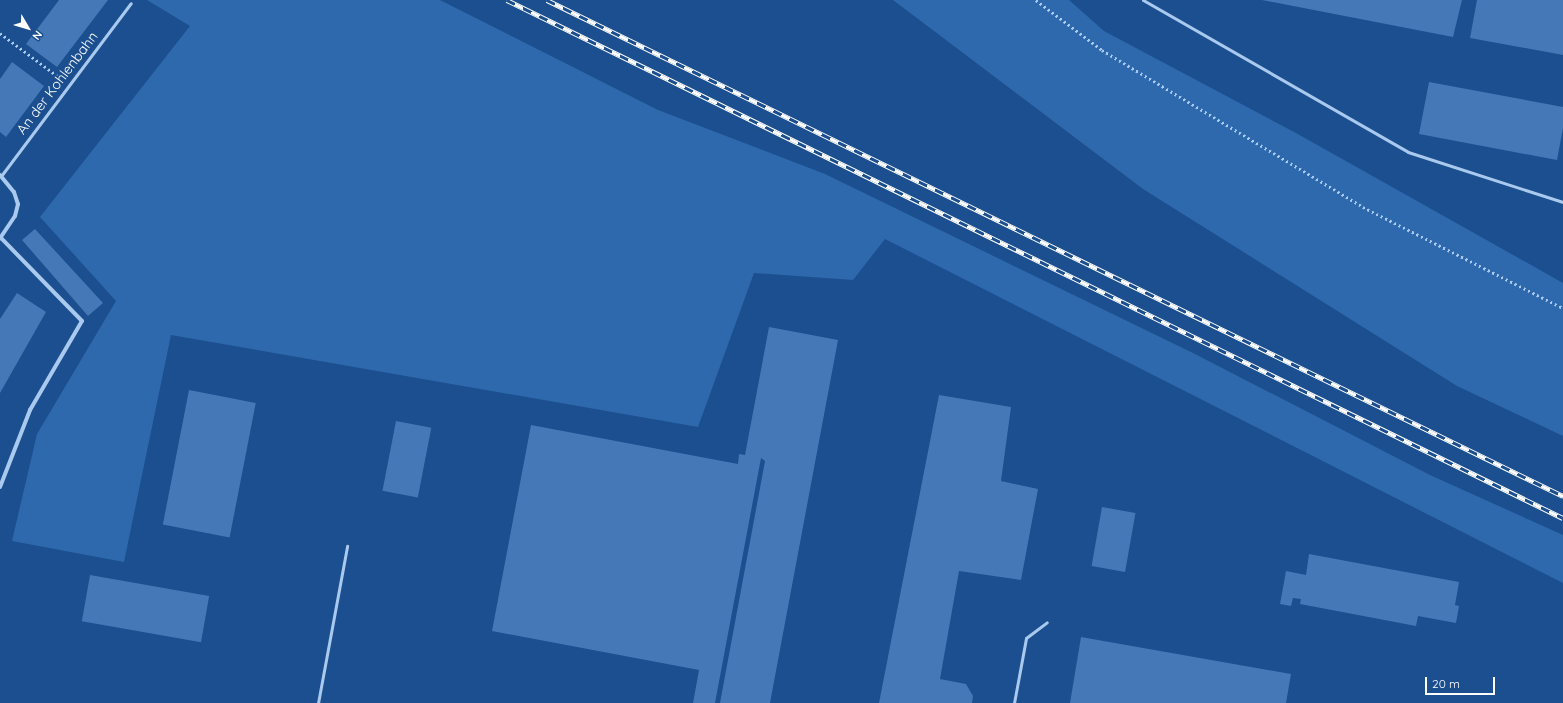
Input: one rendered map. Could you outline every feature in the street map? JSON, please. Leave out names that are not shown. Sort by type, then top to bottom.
[{"type":"street","name":"An der Kohlenbahn","points":[[0,175],[14,192],[18,204],[15,216],[0,238],[82,321],[30,410],[0,487]]},
{"type":"lane","points":[[1142,0],[1408,152],[1563,202]]},
{"type":"lane","name":"An der Kohlenbahn","points":[[0,175],[131,3]]},
{"type":"lane","points":[[318,703],[347,546]]},
{"type":"lane","points":[[1014,703],[1026,638],[1047,622]]},
{"type":"path","points":[[1036,0],[1102,50],[1363,207],[1563,308]]},
{"type":"path","points":[[0,33],[70,84]]},
{"type":"shaded area","points":[[147,0],[440,0],[658,110],[825,174],[1195,354],[1430,475],[1563,535],[1563,583],[885,239],[853,280],[754,273],[698,427],[171,335],[124,562],[12,541],[37,434],[116,301],[40,217],[190,26]]},
{"type":"shaded area","points":[[893,0],[1069,0],[1104,31],[1296,133],[1563,283],[1563,436],[1457,386],[1143,189]]},
{"type":"building","points":[[59,0],[108,0],[57,67],[26,44]]},
{"type":"building","points":[[1262,0],[1462,0],[1453,37]]},
{"type":"building","points":[[1477,0],[1563,0],[1563,55],[1470,38]]},
{"type":"building","points":[[12,62],[44,86],[6,137],[0,132],[0,79]]},
{"type":"building","points":[[1429,82],[1563,107],[1563,128],[1557,160],[1419,134]]},
{"type":"building","points":[[35,229],[103,303],[88,316],[22,240]]},
{"type":"building","points":[[17,293],[46,312],[0,393],[0,319]]},
{"type":"building","points":[[769,327],[838,340],[770,703],[720,703],[765,461],[761,458],[715,703],[693,703],[699,670],[492,631],[531,425],[738,464],[739,454],[745,455]]},
{"type":"building","points":[[189,390],[256,403],[230,537],[163,524]]},
{"type":"building","points":[[939,395],[1011,407],[1001,481],[1038,489],[1021,580],[959,571],[940,679],[966,684],[973,696],[972,703],[879,703]]},
{"type":"building","points":[[396,421],[431,428],[418,498],[382,491]]},
{"type":"building","points":[[1102,507],[1135,513],[1125,572],[1092,566]]},
{"type":"building","points":[[1309,554],[1459,582],[1455,605],[1459,606],[1456,623],[1418,616],[1416,626],[1300,604],[1301,599],[1293,598],[1291,606],[1280,604],[1286,571],[1306,575]]},
{"type":"building","points":[[90,575],[209,596],[201,642],[82,621]]},
{"type":"building","points":[[1081,637],[1291,674],[1286,703],[1070,703]]},
{"type":"railway","points":[[507,0],[1563,518]]},
{"type":"railway","points":[[547,0],[1563,496]]}]
